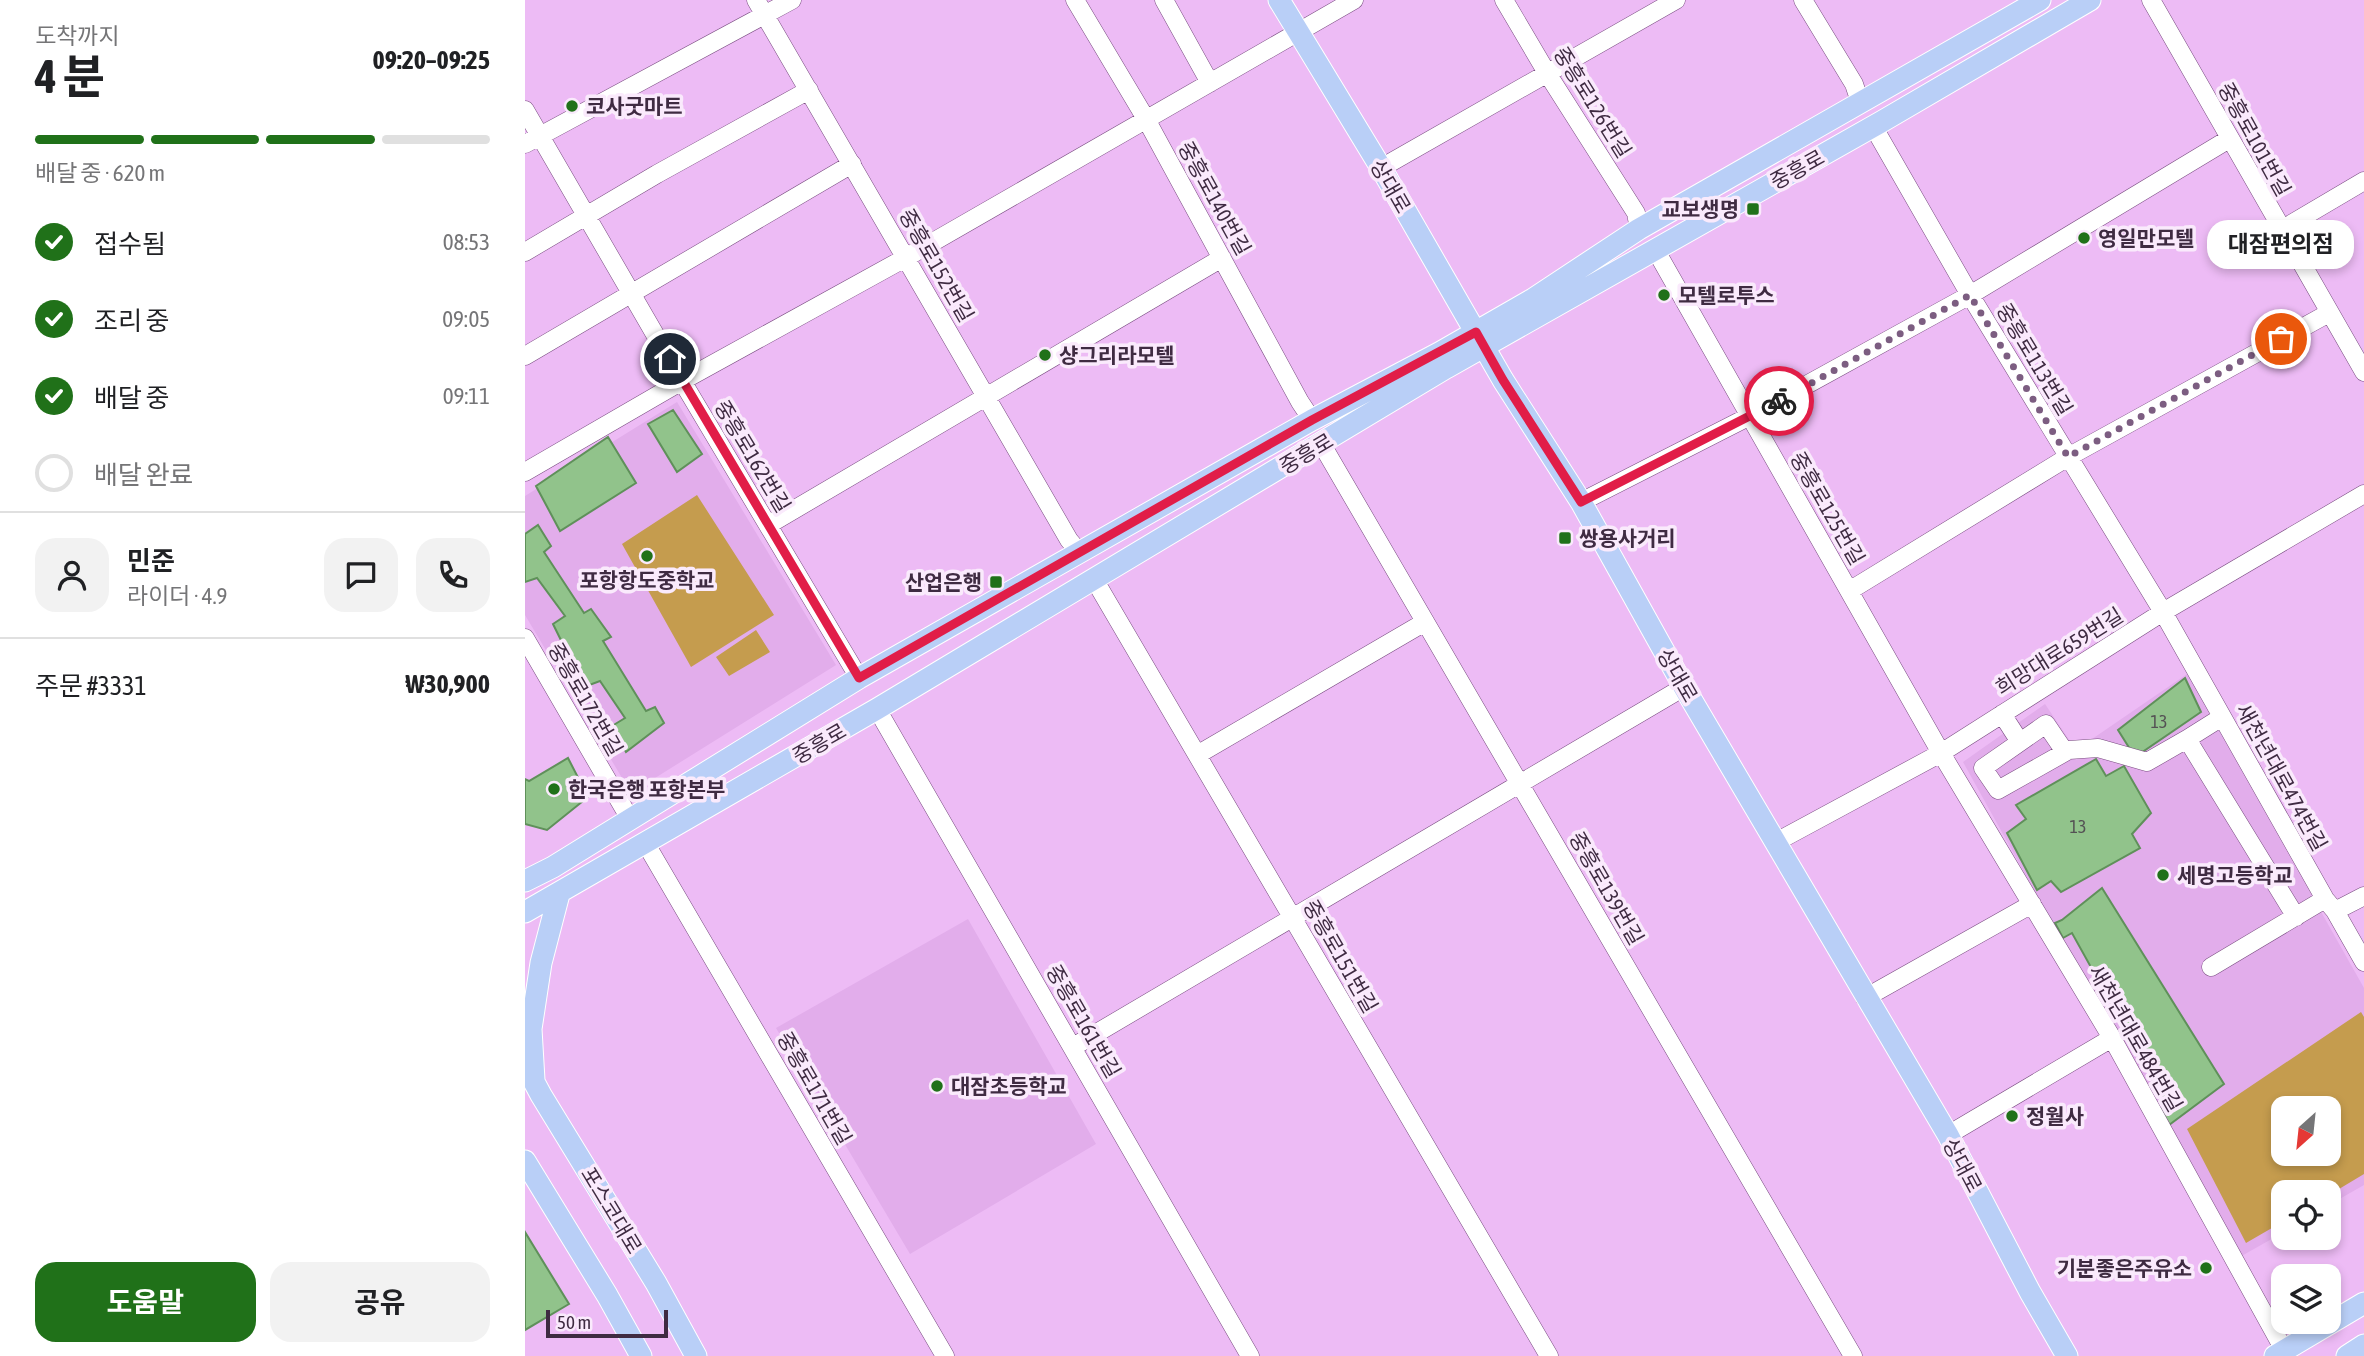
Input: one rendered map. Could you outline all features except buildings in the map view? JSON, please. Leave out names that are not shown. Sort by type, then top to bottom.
[{"type":"main road","name":"상대로","points":[[1279,0],[1480,339],[1581,502],[1684,687],[1948,1135],[2030,1292],[2067,1356]]},
{"type":"main road","name":"중흥로","points":[[525,912],[877,709],[1321,443],[1480,339],[1533,299],[1639,229],[2040,0]]},
{"type":"main road","name":"중흥로","points":[[527,879],[553,867],[859,678],[1312,420],[1480,339],[1655,249],[2090,0]]},
{"type":"main road","points":[[530,1074],[531,1028],[541,963],[559,894]]},
{"type":"main road","name":"포스코대로","points":[[530,1074],[649,1271],[696,1356]]},
{"type":"main road","points":[[525,1161],[641,1356]]},
{"type":"main road","points":[[2280,1353],[2364,1303]]},
{"type":"main road","points":[[2347,1356],[2364,1345]]},
{"type":"street","points":[[532,139],[760,8],[792,0]]},
{"type":"street","name":"중흥로140번길","points":[[1075,0],[1146,119],[1312,420]]},
{"type":"street","points":[[1164,0],[1210,83]]},
{"type":"street","points":[[525,471],[907,257],[1354,0]]},
{"type":"street","name":"중흥로126번길","points":[[1504,0],[1636,213],[1639,229]]},
{"type":"street","points":[[1381,168],[1676,0]]},
{"type":"street","points":[[1803,0],[1853,84],[1860,102]]},
{"type":"street","name":"중흥로101번길","points":[[2151,0],[2364,372]]},
{"type":"street","name":"중흥로152번길","points":[[760,8],[1069,540],[1079,552]]},
{"type":"street","points":[[525,252],[809,90]]},
{"type":"street","name":"중흥로162번길","points":[[525,110],[532,139],[586,216],[859,678]]},
{"type":"street","name":"중흥로113번길","points":[[1873,126],[1970,295],[2163,612]]},
{"type":"street","points":[[1581,502],[1750,416],[1970,295],[2229,139]]},
{"type":"street","points":[[525,356],[852,164]]},
{"type":"street","points":[[2281,230],[2364,181]]},
{"type":"street","name":"중흥로125번길","points":[[1655,249],[1941,752]]},
{"type":"street","points":[[768,525],[1222,258]]},
{"type":"street","points":[[1849,591],[2068,457],[2329,313]]},
{"type":"street","name":"중흥로139번길","points":[[1321,443],[1853,1356]]},
{"type":"street","name":"희망대로659번길","points":[[1776,842],[1941,752],[2163,612],[2364,494]]},
{"type":"street","name":"중흥로151번길","points":[[1094,579],[1549,1356]]},
{"type":"street","name":"새천년대로474번길","points":[[2163,612],[2364,962]]},
{"type":"street","points":[[1197,755],[1425,622]]},
{"type":"street","name":"중흥로172번길","points":[[525,638],[630,819]]},
{"type":"street","points":[[1073,1047],[1684,687]]},
{"type":"street","name":"중흥로161번길","points":[[877,709],[1250,1356]]},
{"type":"street","points":[[2002,714],[2020,742]]},
{"type":"street","points":[[2065,752],[2046,723],[1983,768],[1998,790],[2065,752],[2098,748],[2147,762],[2222,718]]},
{"type":"street","points":[[2187,739],[2296,917]]},
{"type":"street","name":"새천년대로484번길","points":[[1941,752],[2112,1038],[2280,1353]]},
{"type":"street","name":"중흥로171번길","points":[[646,844],[945,1356]]},
{"type":"street","points":[[2211,967],[2296,917],[2364,896]]},
{"type":"street","points":[[1865,998],[2032,904]]},
{"type":"street","points":[[1948,1135],[2112,1038]]},
{"type":"street","points":[[2354,1356],[2364,1352]]},
{"type":"shaded area","name":"포항항도중학교","points":[[677,402],[836,665],[631,793],[525,615],[525,496]]},
{"type":"shaded area","points":[[697,495],[774,615],[691,667],[622,544]]},
{"type":"shaded area","points":[[756,630],[770,652],[729,676],[716,657]]},
{"type":"shaded area","name":"세명고등학교","points":[[2187,674],[2364,988],[2364,1185],[2341,1198],[2341,1180],[2271,1180],[2271,1239],[2238,1258],[1963,762],[2045,704],[2076,750]]},
{"type":"shaded area","name":"대잠초등학교","points":[[968,919],[1096,1144],[910,1254],[776,1028]]},
{"type":"shaded area","points":[[2361,1012],[2364,1017],[2364,1174],[2341,1188],[2341,1180],[2271,1180],[2271,1229],[2246,1243],[2187,1129]]},
{"type":"way so far","points":[[1779,401],[1970,295],[2068,457],[2281,339]]},
{"type":"place","name":"코사굿마트","points":[[572,106]]},
{"type":"place","name":"교보생명","points":[[1753,209]]},
{"type":"place","name":"영일만모텔","points":[[2084,238]]},
{"type":"place","name":"모텔로투스","points":[[1664,295]]},
{"type":"place","name":"대잠편의점","points":[[2281,339]]},
{"type":"place","name":"샹그리라모텔","points":[[1045,355]]},
{"type":"place","name":"쌍용사거리","points":[[1565,538]]},
{"type":"place","name":"포항항도중학교","points":[[647,556]]},
{"type":"place","name":"산업은행","points":[[996,582]]},
{"type":"place","name":"한국은행 포항본부","points":[[554,789]]},
{"type":"place","name":"세명고등학교","points":[[2163,875]]},
{"type":"place","name":"대잠초등학교","points":[[937,1086]]},
{"type":"place","name":"정월사","points":[[2012,1116]]},
{"type":"place","name":"기분좋은주유소","points":[[2206,1268]]},
{"type":"route","points":[[670,359],[859,678],[1312,420],[1476,332],[1503,380],[1581,502],[1779,401]]}]
